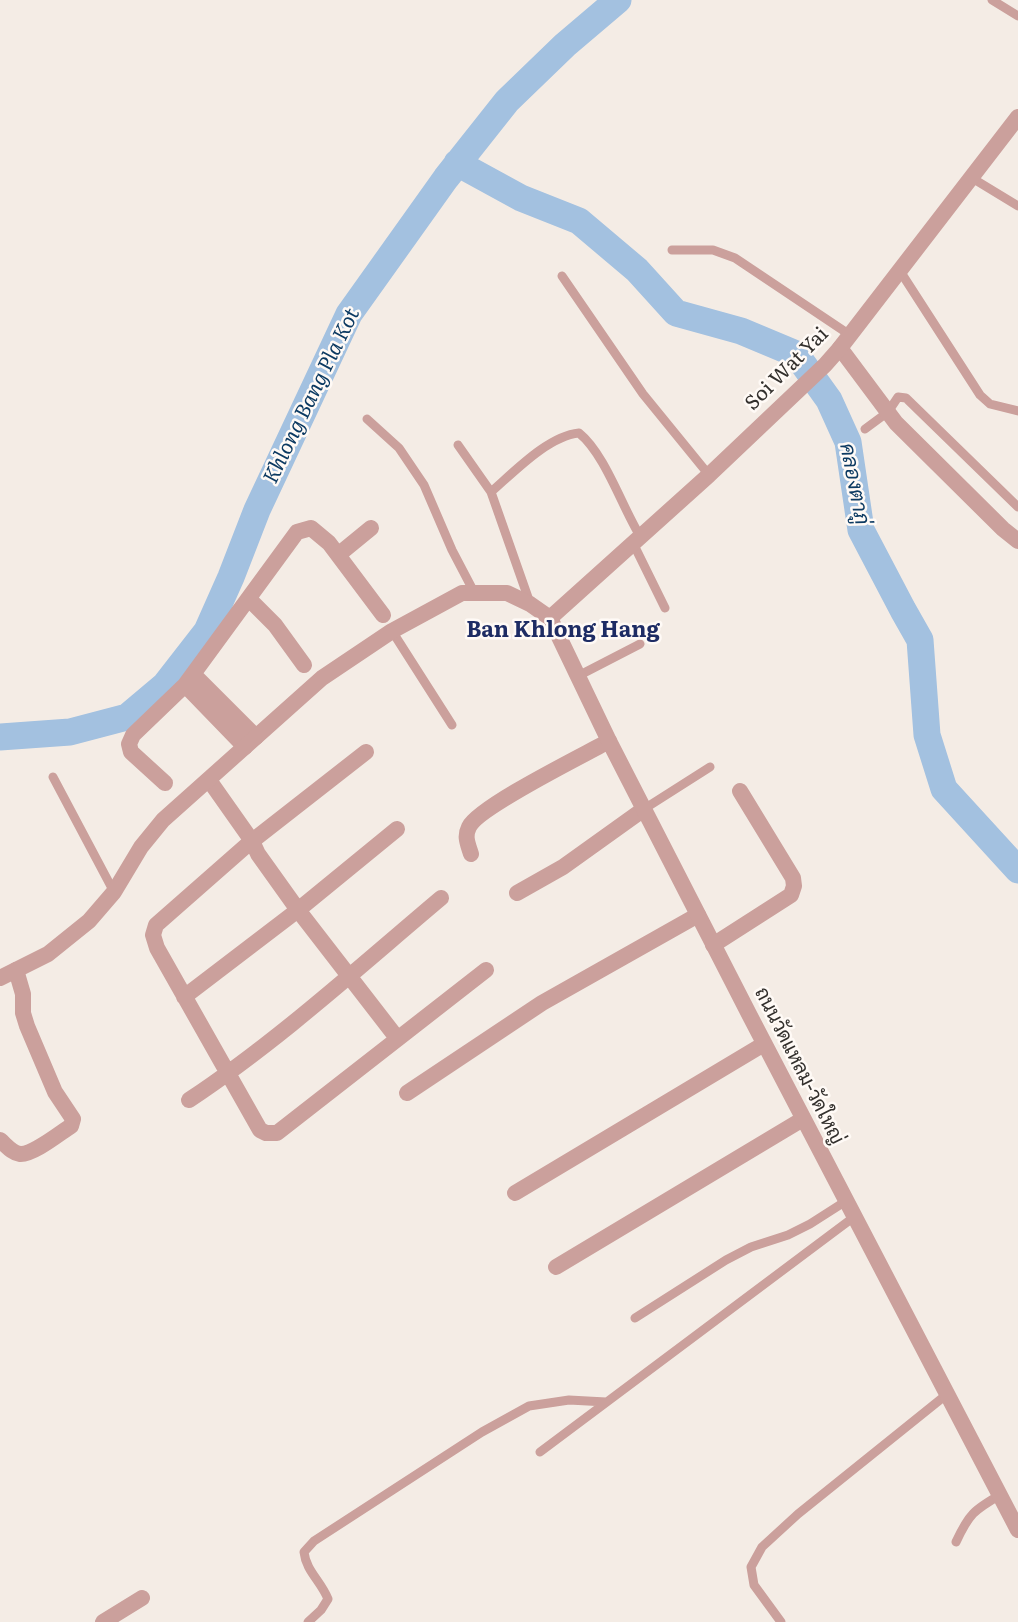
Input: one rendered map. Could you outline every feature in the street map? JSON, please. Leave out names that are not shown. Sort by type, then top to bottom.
[{"type":"street","name":"Soi Wat Yai","points":[[550,618],[709,475],[825,365],[1018,118]]},
{"type":"street","points":[[845,341],[896,423],[1018,541]]},
{"type":"street","points":[[165,783],[131,752],[129,744],[132,735],[189,679],[297,532],[311,528],[329,543],[383,615]]},
{"type":"street","points":[[338,555],[371,528]]},
{"type":"street","points":[[0,978],[48,954],[89,921],[114,892],[141,847],[163,820],[322,678],[392,632],[462,593],[507,593],[530,604],[550,618]]},
{"type":"street","points":[[249,598],[275,625],[304,664]]},
{"type":"street","name":"ถนนวัดแหลม-วัดใหญ่","points":[[550,618],[609,741],[713,945],[1018,1530]]},
{"type":"street","points":[[189,679],[251,742]]},
{"type":"street","points":[[471,854],[465,837],[470,825],[490,807],[609,741]]},
{"type":"street","points":[[366,752],[156,925],[153,935],[157,948],[227,1075],[260,1130],[266,1133],[277,1133],[486,970]]},
{"type":"street","points":[[205,783],[298,910],[397,1038]]},
{"type":"street","points":[[713,945],[791,895],[794,886],[793,878],[740,791]]},
{"type":"street","points":[[517,893],[563,867],[644,809]]},
{"type":"street","points":[[184,997],[298,910],[397,829]]},
{"type":"street","points":[[189,1100],[227,1075],[441,898]]},
{"type":"street","points":[[407,1093],[542,1004],[698,915]]},
{"type":"street","points":[[0,1140],[11,1150],[20,1154],[29,1153],[71,1126],[73,1119],[55,1092],[27,1026],[23,1013],[23,994],[16,970]]},
{"type":"street","points":[[515,1193],[764,1044]]},
{"type":"street","points":[[556,1267],[803,1119]]},
{"type":"street","points":[[104,1622],[142,1598]]},
{"type":"lane","points":[[992,0],[1018,16]]},
{"type":"lane","points":[[972,178],[1018,206]]},
{"type":"lane","points":[[672,250],[713,250],[735,258],[845,341]]},
{"type":"lane","points":[[900,271],[981,395],[990,404],[1018,411]]},
{"type":"lane","points":[[562,276],[643,394],[709,475]]},
{"type":"lane","points":[[865,429],[888,412],[898,397],[906,398],[1018,507]]},
{"type":"lane","points":[[367,419],[399,448],[424,485],[452,550],[474,592]]},
{"type":"lane","points":[[491,492],[542,449],[569,434],[579,433],[585,438],[607,471],[666,608]]},
{"type":"lane","points":[[458,445],[491,492],[530,604]]},
{"type":"lane","points":[[392,632],[452,725]]},
{"type":"lane","points":[[578,676],[640,644]]},
{"type":"lane","points":[[644,809],[710,766]]},
{"type":"lane","points":[[53,777],[114,892]]},
{"type":"lane","points":[[635,1318],[726,1260],[751,1247],[788,1235],[850,1209]]},
{"type":"lane","points":[[540,1452],[850,1209]]},
{"type":"lane","points":[[782,1622],[754,1585],[751,1566],[762,1547],[798,1514],[946,1395]]},
{"type":"lane","points":[[308,1622],[321,1610],[328,1599],[324,1588],[305,1564],[304,1552],[314,1541],[472,1438],[529,1406],[569,1400],[606,1402]]},
{"type":"lane","points":[[956,1542],[967,1520],[976,1509],[1000,1495]]},
{"type":"waterway","name":"Khlong Bang Pla Kot","points":[[0,737],[70,732],[127,717],[165,685],[207,631],[257,510],[349,314],[446,178],[507,101],[565,45],[618,0]]},
{"type":"waterway","name":"คลองตาภู่","points":[[457,163],[521,198],[579,221],[637,270],[676,313],[741,331],[796,354],[829,400],[848,442],[861,530],[920,640],[927,735],[944,789],[1018,870]]},
{"type":"district","name":"Ban Khlong Hang","points":[[563,631]]}]
